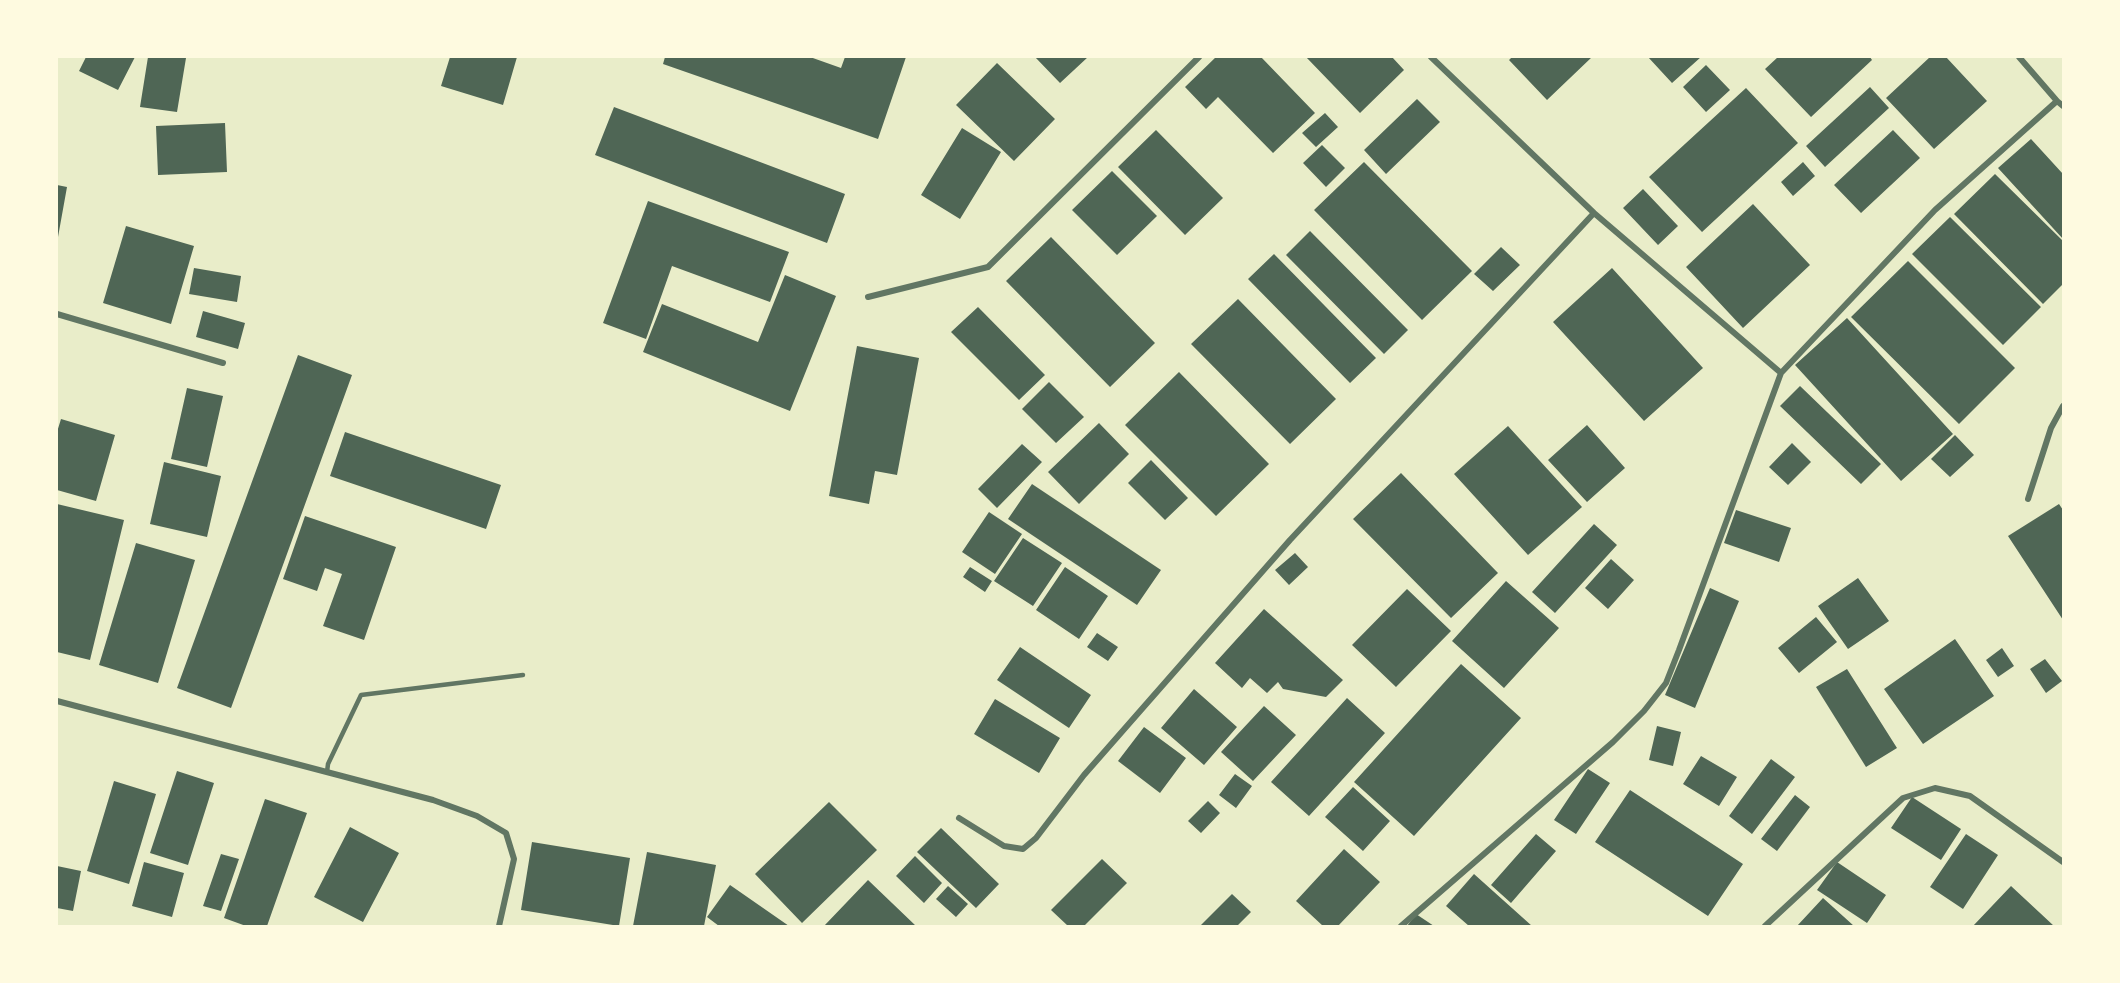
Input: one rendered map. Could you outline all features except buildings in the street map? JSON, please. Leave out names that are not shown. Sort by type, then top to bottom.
[{"type":"street","points":[[868,297],[988,267],[1199,57]]},
{"type":"street","points":[[1431,57],[1594,213],[1781,373]]},
{"type":"street","points":[[2019,57],[2063,106]]},
{"type":"street","points":[[1401,926],[1613,742],[1644,711],[1666,682],[1679,650],[1781,373],[1935,210],[2057,101]]},
{"type":"street","points":[[959,818],[1004,846],[1023,849],[1036,837],[1084,775],[1290,540],[1594,213]]},
{"type":"street","points":[[57,314],[223,363]]},
{"type":"street","points":[[2028,499],[2051,428],[2063,405]]},
{"type":"street","points":[[57,701],[433,800],[477,816],[506,833],[513,859],[499,926]]},
{"type":"street","points":[[1765,926],[1903,798],[1935,788],[1970,796],[2063,862]]},
{"type":"lane","points":[[327,772],[328,764],[361,695],[523,675]]}]
